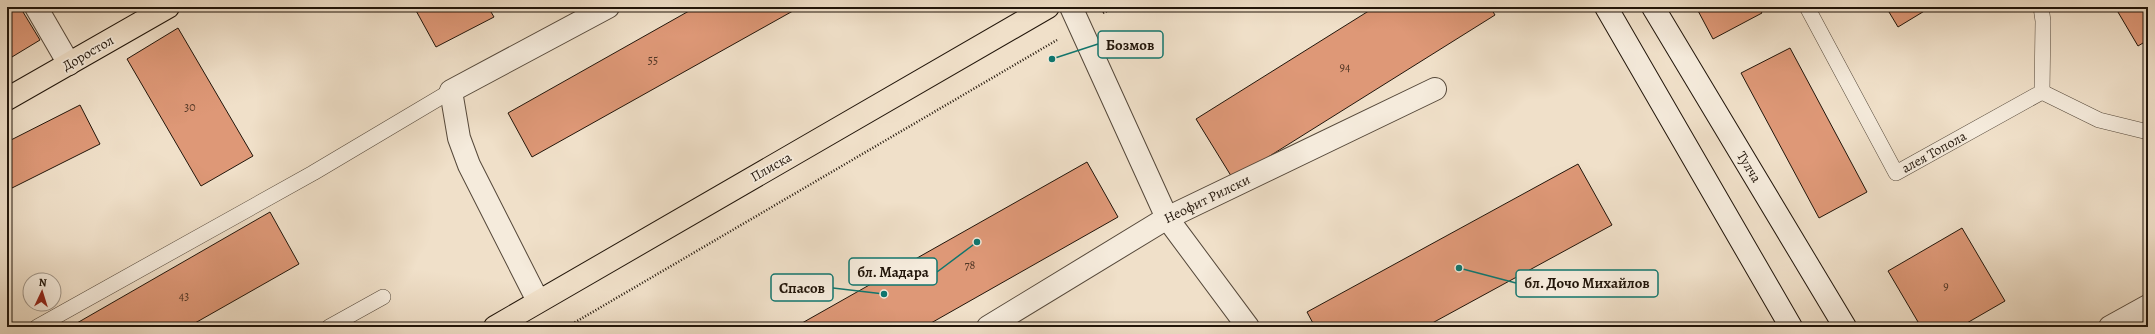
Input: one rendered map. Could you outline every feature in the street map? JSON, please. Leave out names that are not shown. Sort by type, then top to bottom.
[{"type":"main road","name":"Доростол","points":[[7,99],[168,7]]},
{"type":"main road","name":"Плиска","points":[[495,327],[1048,7]]},
{"type":"street","points":[[36,7],[69,64]]},
{"type":"street","points":[[538,302],[469,165],[459,138],[451,91],[583,13],[608,7]]},
{"type":"street","points":[[1071,7],[1167,218],[1248,327]]},
{"type":"street","points":[[1606,7],[1791,327]]},
{"type":"street","name":"Тулча","points":[[1653,7],[1845,327]]},
{"type":"street","name":"Неофит Рилски","points":[[988,327],[1167,218],[1435,89]]},
{"type":"street","points":[[2110,327],[2148,306]]},
{"type":"lane","name":"алея Топола","points":[[1807,7],[1896,173],[2042,92]]},
{"type":"lane","points":[[2041,7],[2043,21],[2042,92],[2099,120],[2148,132]]},
{"type":"lane","points":[[36,327],[313,173],[451,91]]},
{"type":"lane","points":[[329,327],[383,297]]},
{"type":"path","points":[[1100,15],[1114,7]]},
{"type":"path","points":[[567,327],[1059,39]]},
{"type":"building","points":[[7,7],[20,7],[40,40],[7,60]]},
{"type":"building","points":[[414,7],[488,7],[494,17],[436,47]]},
{"type":"building","points":[[696,7],[800,7],[532,157],[508,113]]},
{"type":"building","points":[[1375,7],[1490,7],[1495,15],[1233,179],[1196,119]]},
{"type":"building","points":[[1696,7],[1758,7],[1762,13],[1713,39]]},
{"type":"building","points":[[1886,7],[1931,7],[1898,27]]},
{"type":"building","points":[[2115,7],[2148,7],[2148,40],[2138,46]]},
{"type":"building","points":[[178,28],[253,156],[201,186],[127,59]]},
{"type":"building","points":[[1790,48],[1867,192],[1819,218],[1741,73]]},
{"type":"building","points":[[80,105],[100,144],[12,188],[7,178],[7,142]]},
{"type":"building","points":[[1087,162],[1118,217],[924,327],[795,327]]},
{"type":"building","points":[[1578,164],[1612,225],[1425,327],[1315,327],[1307,312]]},
{"type":"building","points":[[270,212],[299,264],[188,327],[70,327]]},
{"type":"building","points":[[1962,228],[2005,301],[1960,327],[1921,327],[1888,271]]},
{"type":"place","name":"Бозмов","points":[[1052,59]]},
{"type":"place","name":"бл. Мадара","points":[[977,242]]},
{"type":"place","name":"бл. Дочо Михайлов","points":[[1459,268]]},
{"type":"place","name":"Спасов","points":[[884,294]]}]
